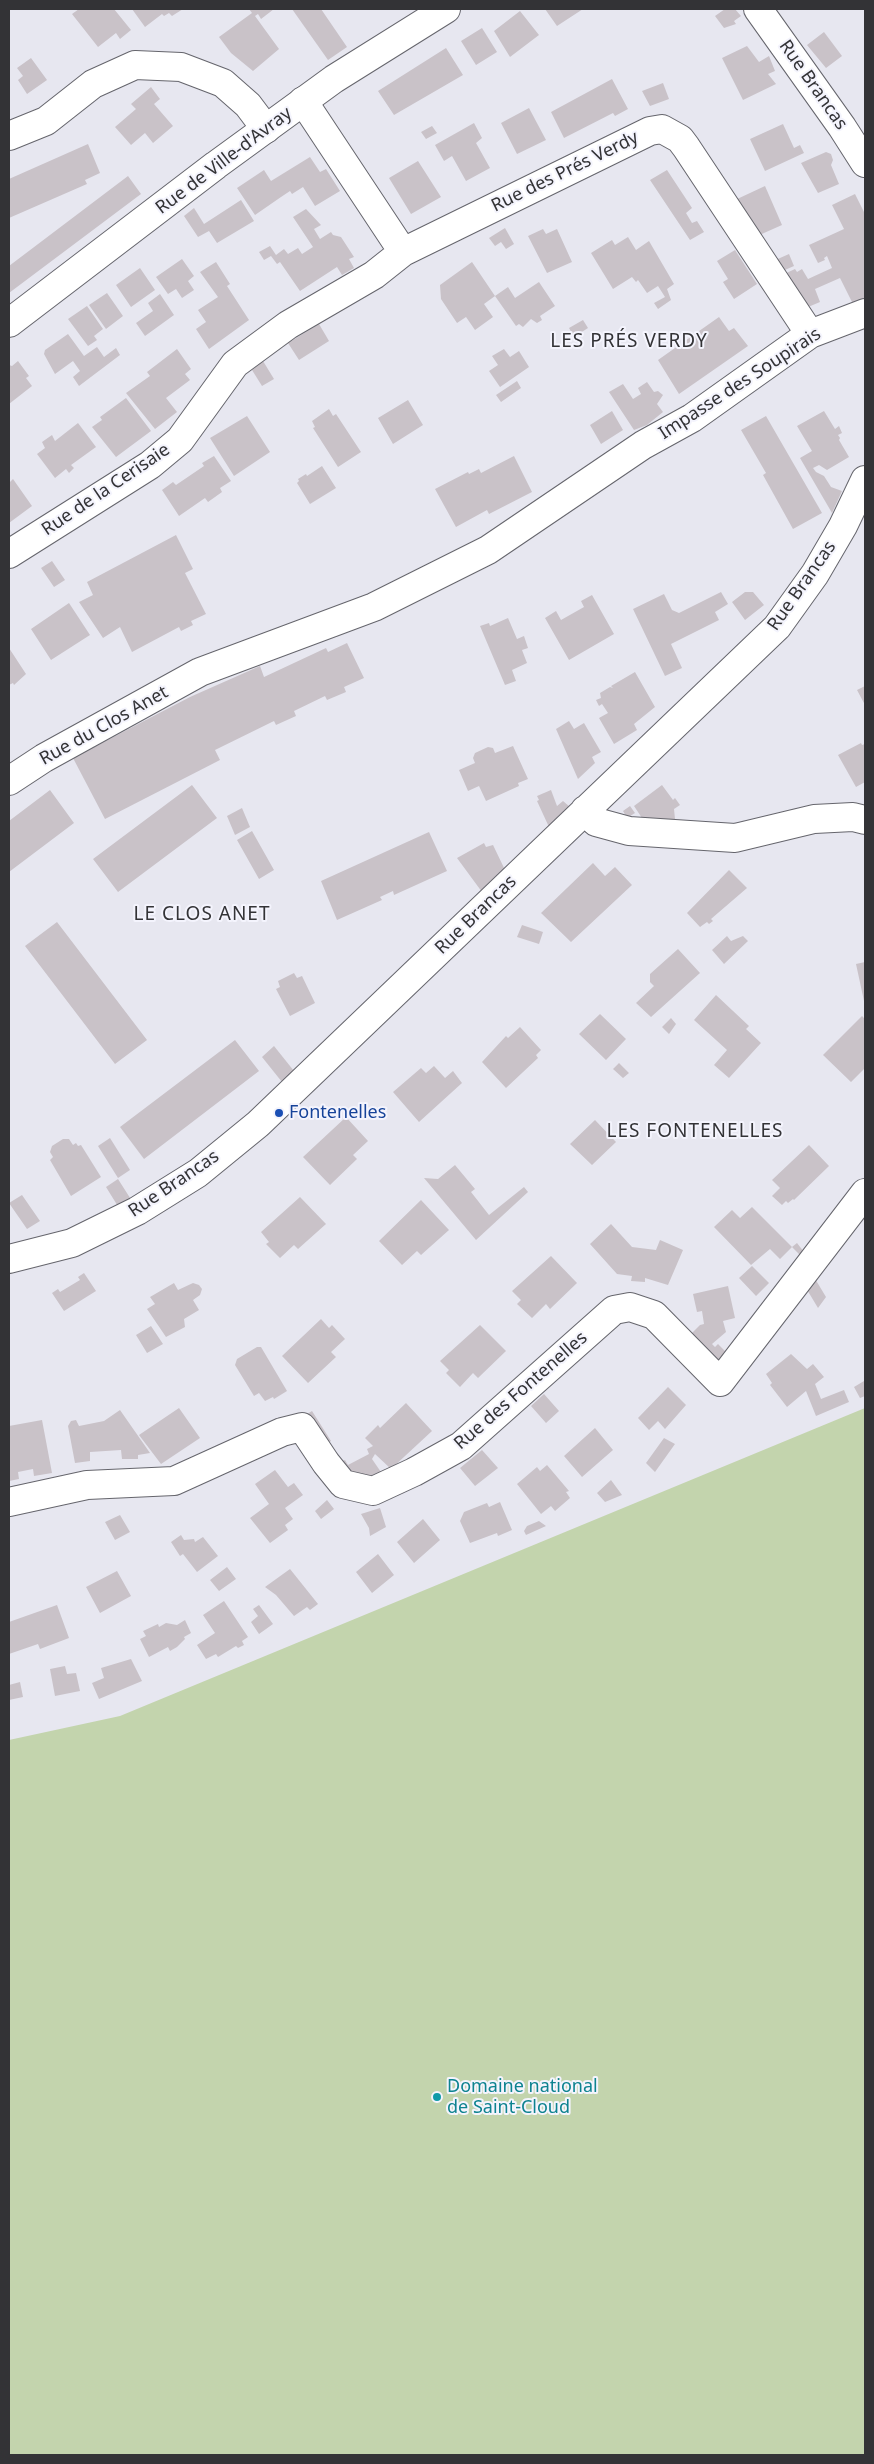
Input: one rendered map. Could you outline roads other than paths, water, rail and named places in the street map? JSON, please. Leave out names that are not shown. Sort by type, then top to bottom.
[{"type":"street","name":"Rue de Ville-d'Avray","points":[[9,323],[341,74],[446,9]]},
{"type":"street","name":"Rue Brancas","points":[[758,9],[842,127],[865,163]]},
{"type":"street","points":[[9,136],[46,121],[93,84],[135,65],[181,67],[224,83],[248,105],[266,129]]},
{"type":"street","points":[[304,101],[403,252]]},
{"type":"street","name":"Rue des Prés Verdy","points":[[403,252],[650,131],[662,129],[680,139],[686,147],[810,334]]},
{"type":"street","name":"Rue de la Cerisaie","points":[[9,554],[150,465],[180,440],[235,364],[288,325],[374,275],[403,252]]},
{"type":"street","name":"Impasse des Soupirais","points":[[200,672],[374,607],[488,550],[643,445],[692,418],[810,334],[865,313]]},
{"type":"street","name":"Rue Brancas","points":[[9,1259],[72,1243],[137,1211],[198,1173],[258,1124],[777,628],[816,574],[843,526],[865,480]]},
{"type":"street","name":"Rue du Clos Anet","points":[[9,781],[44,758],[200,672]]},
{"type":"street","points":[[585,810],[596,822],[629,831],[735,838],[814,819],[853,817],[865,820]]},
{"type":"street","name":"Rue des Fontenelles","points":[[9,1502],[87,1485],[174,1480],[282,1432],[302,1427],[326,1463],[343,1484],[373,1491],[414,1472],[461,1446],[614,1310],[630,1307],[654,1315],[720,1382],[865,1193]]},
{"type":"place","name":"Fontenelles","points":[[279,1113]]},
{"type":"place","name":"Domaine national de Saint-Cloud","points":[[437,2097]]},
{"type":"district","name":"LES PRÉS VERDY","points":[[629,342]]},
{"type":"district","name":"LE CLOS ANET","points":[[202,915]]},
{"type":"district","name":"LES FONTENELLES","points":[[695,1132]]}]
